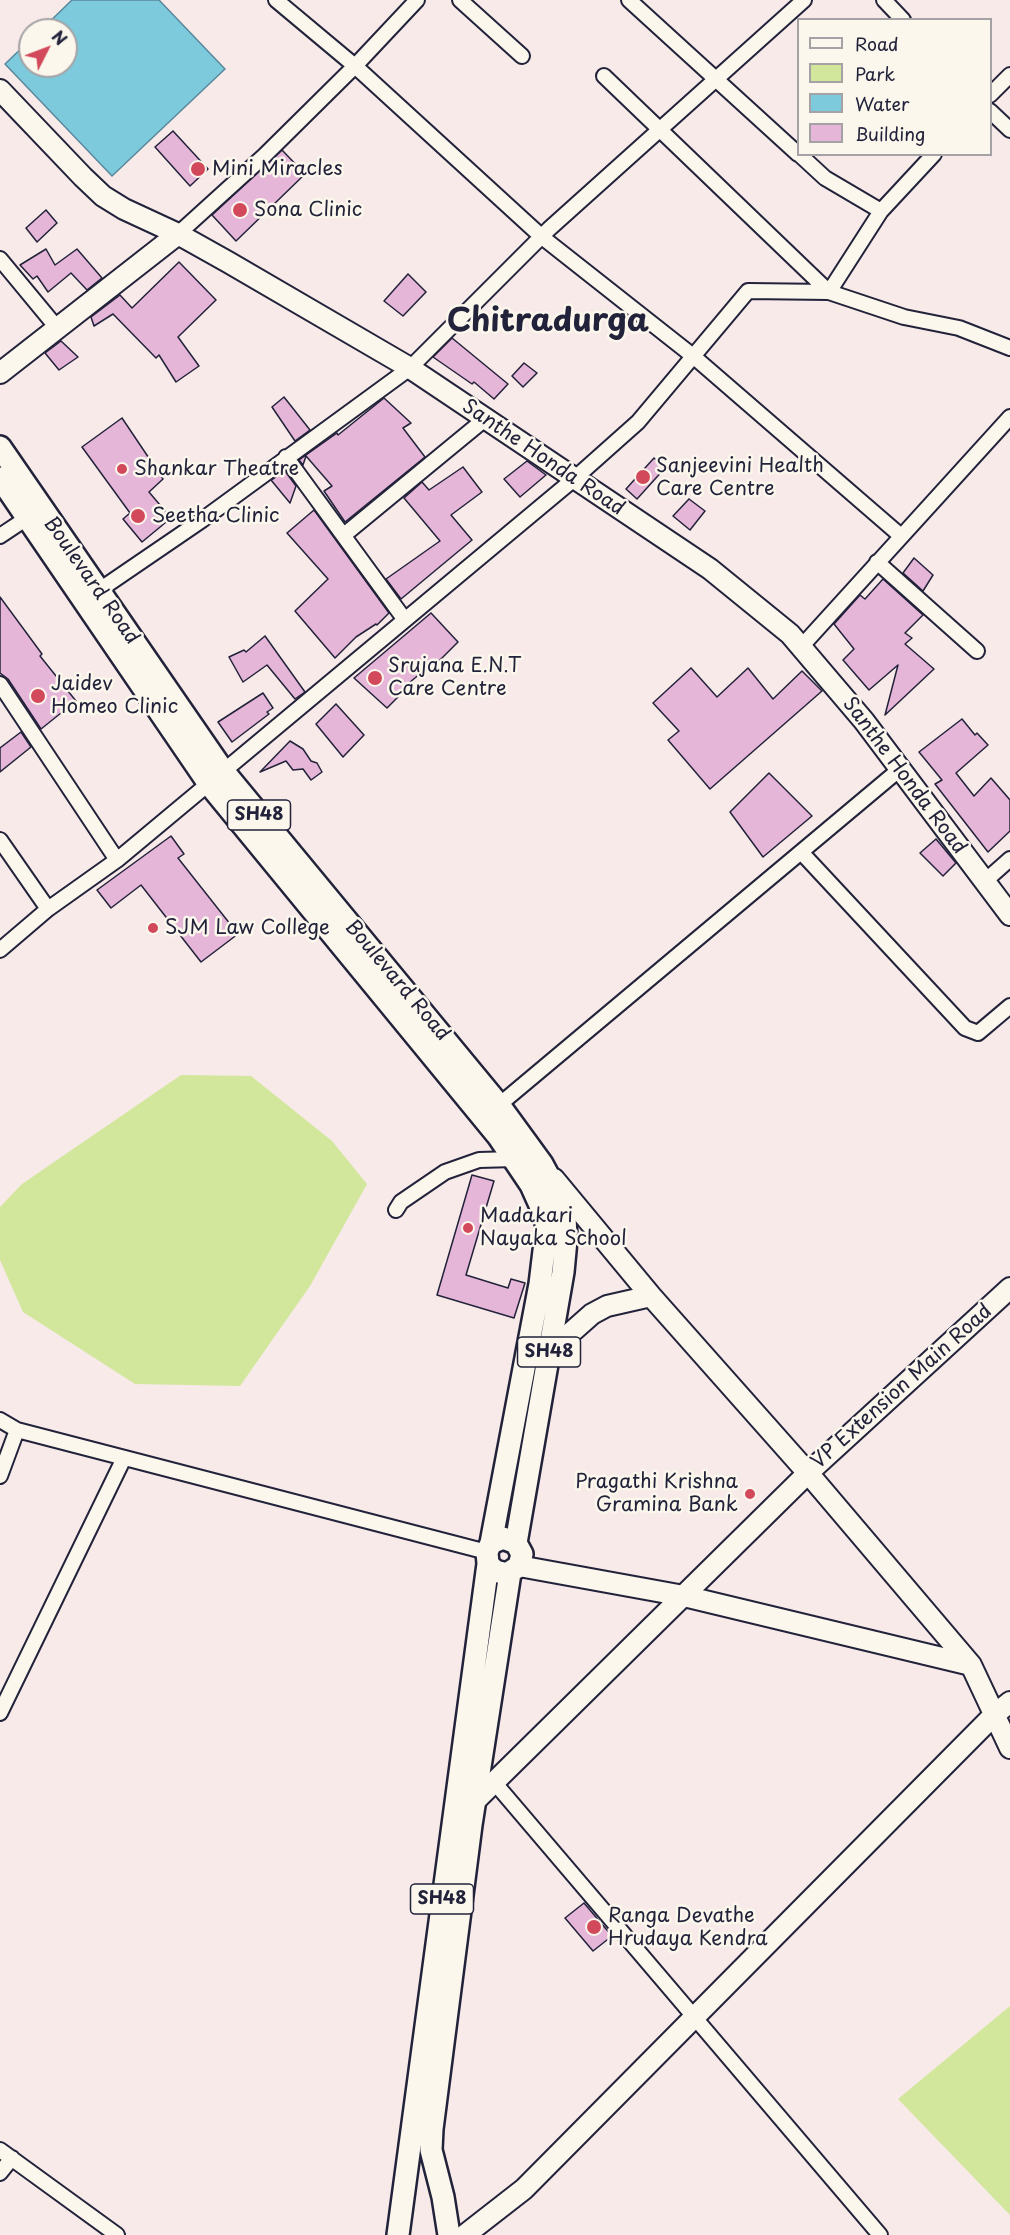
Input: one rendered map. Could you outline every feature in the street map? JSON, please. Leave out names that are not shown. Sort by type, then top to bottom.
[{"type":"main road","name":"Boulevard Road","points":[[0,447],[98,591],[217,778],[499,1105],[530,1158],[531,1185],[547,1226],[545,1252],[489,1553]]},
{"type":"main road","name":"Boulevard Road","points":[[0,478],[217,778],[498,1136],[530,1158]]},
{"type":"main road","name":"SH48","points":[[398,2235],[465,1799],[515,1569],[522,1554],[516,1543],[566,1240],[565,1215],[556,1190],[530,1158]]},
{"type":"main road","points":[[515,1569],[501,1574],[495,1571],[489,1553],[503,1538],[516,1543]]},
{"type":"main road","name":"SH48","points":[[449,2235],[431,2150],[432,2129],[489,1553]]},
{"type":"main road","points":[[404,2186],[420,2176],[427,2175],[440,2187]]},
{"type":"street","points":[[276,0],[355,66],[542,237],[693,356],[901,536]]},
{"type":"street","points":[[0,373],[178,234],[264,156],[355,66],[417,0]]},
{"type":"street","points":[[460,0],[522,56]]},
{"type":"street","points":[[629,0],[797,152]]},
{"type":"street","points":[[98,591],[202,520],[410,368],[542,237],[658,129],[804,0]]},
{"type":"street","points":[[884,0],[901,18]]},
{"type":"street","points":[[992,93],[1010,75]]},
{"type":"street","points":[[604,76],[829,292]]},
{"type":"street","name":"Santhe Honda Road","points":[[0,90],[104,196],[124,209],[178,234],[410,368],[710,569],[789,634],[801,647],[864,721],[1010,915]]},
{"type":"street","points":[[992,113],[1010,129]]},
{"type":"street","points":[[801,156],[825,178],[881,211]]},
{"type":"street","points":[[829,292],[881,211],[932,156]]},
{"type":"street","points":[[0,259],[58,328]]},
{"type":"street","points":[[0,950],[48,909],[117,860],[217,778],[574,479],[638,422],[748,291],[829,292],[904,317],[959,328],[1010,348]]},
{"type":"street","points":[[801,647],[1010,417]]},
{"type":"street","points":[[344,535],[485,419]]},
{"type":"street","points":[[286,457],[405,620]]},
{"type":"street","points":[[0,536],[27,518]]},
{"type":"street","points":[[877,562],[977,651]]},
{"type":"street","points":[[0,684],[117,860]]},
{"type":"street","points":[[499,1105],[900,769]]},
{"type":"street","points":[[0,840],[48,909]]},
{"type":"street","points":[[801,852],[965,1028],[978,1033],[1010,1005]]},
{"type":"street","points":[[984,882],[1010,859]]},
{"type":"street","points":[[396,1209],[400,1202],[445,1173],[479,1160],[530,1158]]},
{"type":"street","name":"VP Extension Main Road","points":[[530,1158],[808,1473],[1010,1288]]},
{"type":"street","points":[[549,1352],[592,1314],[616,1303],[651,1296]]},
{"type":"street","points":[[0,1420],[17,1430],[489,1553]]},
{"type":"street","points":[[0,1476],[17,1430]]},
{"type":"street","points":[[0,1713],[124,1458]]},
{"type":"street","points":[[465,1799],[494,1782],[808,1473],[971,1665],[1010,1748]]},
{"type":"street","points":[[515,1569],[684,1596],[971,1665]]},
{"type":"street","points":[[465,2235],[524,2190],[994,1715],[1010,1702]]},
{"type":"street","points":[[494,1782],[880,2235]]},
{"type":"street","points":[[0,2150],[117,2235]]},
{"type":"street","points":[[0,2173],[12,2158]]},
{"type":"green space","points":[[181,1075],[251,1076],[332,1141],[367,1184],[310,1286],[240,1386],[135,1384],[23,1312],[0,1260],[0,1207],[22,1184]]},
{"type":"green space","points":[[1010,2006],[1010,2215],[898,2099]]},
{"type":"water","points":[[72,0],[159,0],[225,69],[112,176],[18,78],[78,78],[78,18],[53,18]]},
{"type":"water","points":[[18,52],[18,78],[5,64]]},
{"type":"building","points":[[173,131],[208,169],[190,186],[155,147]]},
{"type":"building","points":[[282,150],[305,174],[236,241],[212,215]]},
{"type":"building","points":[[46,210],[57,223],[37,242],[26,228]]},
{"type":"building","points":[[46,249],[55,265],[77,249],[102,278],[87,290],[71,273],[48,292],[37,276],[33,279],[20,265]]},
{"type":"building","points":[[179,262],[216,300],[178,337],[199,366],[176,382],[159,355],[156,358],[113,314],[94,326],[91,317],[120,295],[132,308]]},
{"type":"building","points":[[408,274],[426,292],[403,316],[384,301]]},
{"type":"building","points":[[452,338],[508,384],[494,399],[474,382],[472,384],[433,357]]},
{"type":"building","points":[[61,341],[78,357],[59,370],[45,353]]},
{"type":"building","points":[[524,363],[537,373],[523,387],[512,376]]},
{"type":"building","points":[[284,397],[310,430],[295,441],[272,407]]},
{"type":"building","points":[[384,398],[411,423],[403,428],[425,457],[345,522],[324,491],[332,486],[306,456],[303,465],[299,460],[337,433],[338,435]]},
{"type":"building","points":[[122,418],[163,479],[149,492],[171,518],[142,542],[123,519],[130,513],[82,447]]},
{"type":"building","points":[[654,458],[665,468],[637,499],[626,489]]},
{"type":"building","points":[[527,461],[546,475],[520,497],[504,479]]},
{"type":"building","points":[[463,467],[482,492],[451,515],[472,540],[401,599],[386,579],[440,541],[404,498],[422,482],[429,490]]},
{"type":"building","points":[[285,471],[296,486],[290,503],[271,480]]},
{"type":"building","points":[[689,499],[705,511],[690,530],[673,516]]},
{"type":"building","points":[[314,510],[389,613],[377,625],[356,637],[335,658],[295,611],[328,579],[287,533]]},
{"type":"building","points":[[914,558],[933,575],[923,591],[903,573]]},
{"type":"building","points":[[883,579],[923,615],[905,633],[912,638],[905,644],[934,669],[885,715],[898,665],[869,690],[843,660],[854,649],[834,624],[860,595],[865,599]]},
{"type":"building","points":[[0,597],[42,654],[40,656],[76,701],[41,729],[8,679],[0,673]]},
{"type":"building","points":[[431,613],[458,642],[436,664],[434,662],[403,688],[405,690],[387,708],[354,678]]},
{"type":"building","points":[[265,636],[305,692],[295,699],[267,665],[243,682],[229,657],[244,650],[246,652]]},
{"type":"building","points":[[691,668],[717,697],[748,668],[773,699],[802,671],[822,691],[710,789],[668,740],[679,731],[653,703]]},
{"type":"building","points":[[263,693],[273,708],[267,712],[269,714],[232,742],[218,722]]},
{"type":"building","points":[[336,704],[364,735],[343,757],[316,724]]},
{"type":"building","points":[[962,719],[975,735],[977,733],[988,745],[956,773],[974,796],[991,778],[1010,800],[1010,831],[988,852],[935,784],[942,780],[919,752]]},
{"type":"building","points":[[21,732],[31,747],[0,772],[0,748]]},
{"type":"building","points":[[290,741],[303,749],[311,761],[317,763],[322,772],[311,780],[303,769],[293,770],[286,761],[260,772]]},
{"type":"building","points":[[769,773],[812,816],[763,857],[730,812]]},
{"type":"building","points":[[171,836],[184,854],[178,858],[238,934],[201,962],[141,885],[111,908],[97,890]]},
{"type":"building","points":[[936,839],[956,863],[943,876],[920,853]]},
{"type":"building","name":"Madakari Nayaka School","points":[[472,1175],[494,1181],[466,1275],[508,1288],[511,1279],[525,1283],[514,1318],[437,1295]]},
{"type":"building","points":[[584,1903],[612,1936],[593,1951],[565,1918]]},
{"type":"place","name":"Mini Miracles","points":[[198,169]]},
{"type":"place","name":"Sona Clinic","points":[[240,210]]},
{"type":"place","name":"Shankar Theatre","points":[[122,469]]},
{"type":"place","name":"Sanjeevini Health Care Centre","points":[[643,477]]},
{"type":"place","name":"Seetha Clinic","points":[[138,516]]},
{"type":"place","name":"Srujana E.N.T Care Centre","points":[[375,678]]},
{"type":"place","name":"Jaidev Homeo Clinic","points":[[38,696]]},
{"type":"place","name":"SJM Law College","points":[[153,928]]},
{"type":"place","name":"Madakari Nayaka School","points":[[468,1228]]},
{"type":"place","name":"Pragathi Krishna Gramina Bank","points":[[750,1494]]},
{"type":"place","name":"Ranga Devathe Hrudaya Kendra","points":[[594,1927]]},
{"type":"district","name":"Chitradurga","points":[[548,322]]}]
